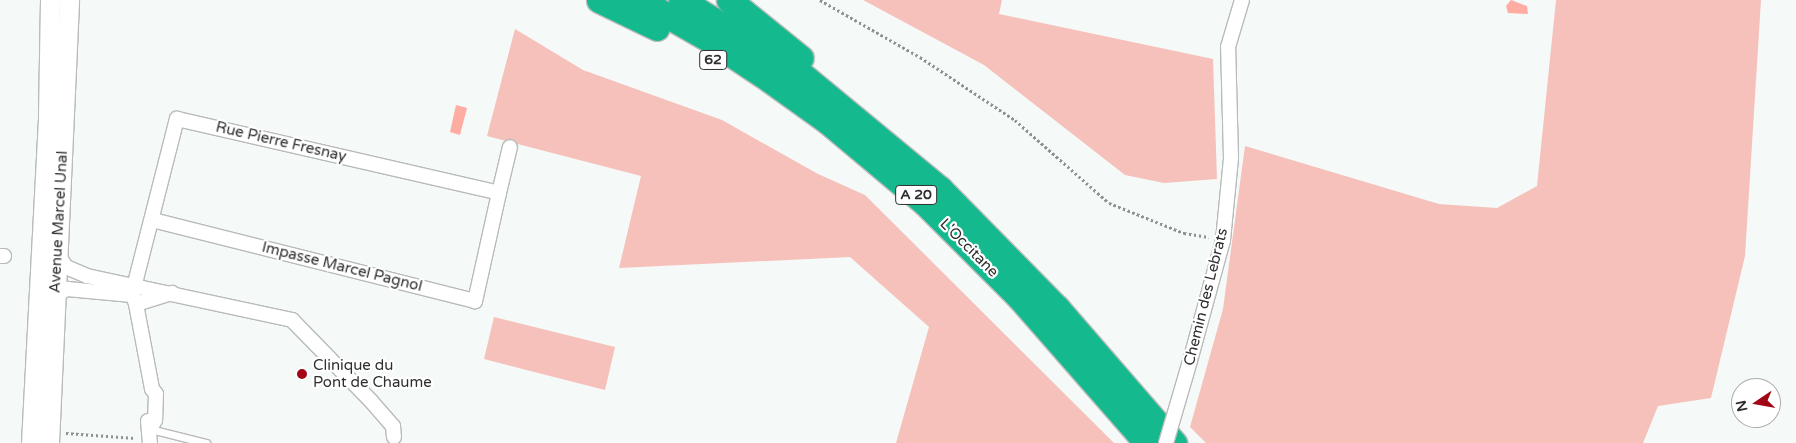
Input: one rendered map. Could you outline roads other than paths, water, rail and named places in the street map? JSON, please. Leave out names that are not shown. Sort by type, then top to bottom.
[{"type":"highway","name":"62","points":[[599,0],[684,42],[753,84],[828,121]]},
{"type":"highway","name":"L'Occitane","points":[[640,0],[710,40],[828,121],[925,203],[999,277],[1147,443]]},
{"type":"highway","name":"L'Occitane","points":[[681,0],[801,74],[888,143],[1014,262],[1174,443]]},
{"type":"highway","points":[[729,0],[835,86],[888,143]]},
{"type":"main road","name":"Avenue Marcel Unal","points":[[32,443],[48,115],[50,0]]},
{"type":"main road","name":"Avenue Marcel Unal","points":[[49,437],[60,289],[58,254],[69,0]]},
{"type":"street","name":"Chemin des Lebrats","points":[[1166,443],[1223,240],[1231,158],[1228,47],[1242,0]]},
{"type":"street","points":[[48,115],[45,269],[49,278],[60,289],[141,294],[173,292],[292,320],[393,426],[397,440]]},
{"type":"street","name":"Rue Pierre Fresnay","points":[[141,294],[153,220],[177,118],[499,193]]},
{"type":"street","points":[[499,193],[510,147]]},
{"type":"street","name":"Impasse Marcel Pagnol","points":[[153,220],[475,301],[499,193]]},
{"type":"street","points":[[58,254],[66,267],[76,273],[141,294]]},
{"type":"street","points":[[141,294],[152,389],[149,393],[148,410],[150,437]]},
{"type":"lane","points":[[150,437],[206,443]]},
{"type":"place","name":"Clinique du Pont de Chaume","points":[[302,374]]}]
